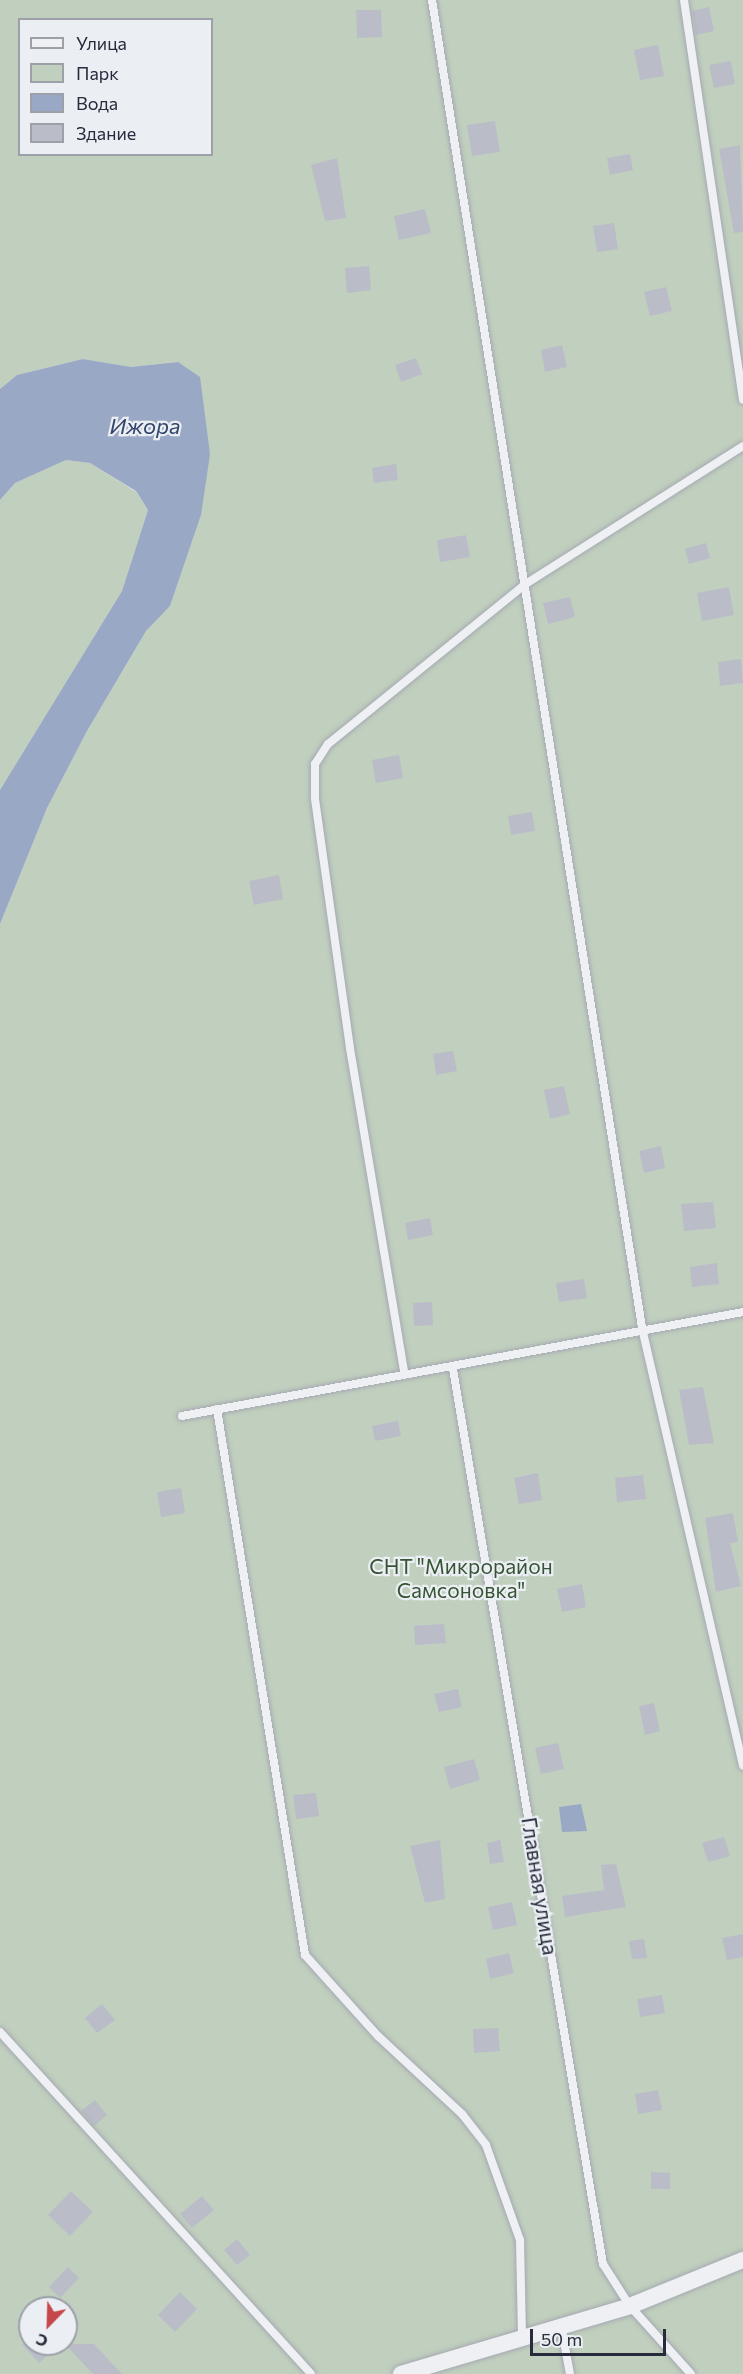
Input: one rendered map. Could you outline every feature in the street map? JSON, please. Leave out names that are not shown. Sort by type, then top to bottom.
[{"type":"street","points":[[402,2374],[522,2336],[630,2306],[743,2260]]},
{"type":"lane","points":[[432,0],[642,1329],[743,1766]]},
{"type":"lane","points":[[684,0],[743,400]]},
{"type":"lane","points":[[404,1371],[350,1048],[315,798],[315,764],[328,744],[524,585],[743,446]]},
{"type":"lane","points":[[182,1416],[404,1371],[453,1369],[642,1329],[743,1312]]},
{"type":"lane","name":"Главная улица","points":[[453,1369],[603,2264],[630,2306],[691,2374]]},
{"type":"lane","points":[[217,1409],[305,1955],[378,2036],[462,2114],[486,2145],[520,2240],[522,2336]]},
{"type":"lane","points":[[0,2032],[311,2374]]},
{"type":"lane","points":[[561,2325],[570,2374]]},
{"type":"green space","name":"СНТ \"Микрорайон Самсоновка\"","points":[[0,0],[743,0],[743,2374],[0,2374],[0,924],[47,808],[87,731],[146,631],[170,606],[201,515],[178,362],[131,367],[83,359],[17,375],[0,389]]},
{"type":"green space","points":[[66,460],[90,463],[136,492],[148,510],[122,591],[0,790],[0,500],[15,483]]},
{"type":"water","name":"Ижора","points":[[83,359],[131,367],[178,362],[200,377],[210,454],[201,515],[170,606],[146,631],[87,731],[47,808],[0,924],[0,790],[122,591],[148,510],[136,491],[90,463],[66,460],[15,483],[0,500],[0,389],[17,375]]},
{"type":"water","points":[[581,1804],[587,1831],[562,1832],[559,1807]]},
{"type":"building","points":[[709,7],[714,31],[696,35],[692,11]]},
{"type":"building","points":[[356,10],[381,10],[382,37],[357,38]]},
{"type":"building","points":[[658,45],[664,76],[640,80],[634,50]]},
{"type":"building","points":[[731,61],[735,84],[714,88],[709,65]]},
{"type":"building","points":[[495,121],[500,152],[472,156],[467,125]]},
{"type":"building","points":[[740,145],[743,232],[734,233],[719,149]]},
{"type":"building","points":[[630,154],[633,170],[610,175],[607,158]]},
{"type":"building","points":[[337,158],[346,218],[325,221],[311,165]]},
{"type":"building","points":[[425,209],[431,233],[399,240],[394,216]]},
{"type":"building","points":[[614,223],[618,249],[597,252],[593,226]]},
{"type":"building","points":[[369,266],[371,290],[347,293],[345,268]]},
{"type":"building","points":[[666,287],[672,311],[650,316],[644,292]]},
{"type":"building","points":[[562,345],[567,367],[545,372],[541,350]]},
{"type":"building","points":[[416,358],[422,374],[401,382],[395,365]]},
{"type":"building","points":[[396,464],[398,480],[374,483],[372,468]]},
{"type":"building","points":[[466,535],[470,557],[440,562],[437,540]]},
{"type":"building","points":[[706,543],[710,558],[689,564],[685,549]]},
{"type":"building","points":[[729,587],[734,615],[702,621],[697,593]]},
{"type":"building","points":[[570,597],[575,617],[548,624],[543,603]]},
{"type":"building","points":[[741,659],[743,683],[720,686],[718,662]]},
{"type":"building","points":[[399,755],[403,778],[376,783],[372,760]]},
{"type":"building","points":[[532,812],[535,831],[511,835],[508,816]]},
{"type":"building","points":[[279,875],[283,899],[254,905],[249,881]]},
{"type":"building","points":[[453,1051],[457,1071],[436,1075],[433,1054]]},
{"type":"building","points":[[564,1086],[570,1114],[550,1119],[544,1090]]},
{"type":"building","points":[[661,1146],[665,1168],[644,1173],[639,1151]]},
{"type":"building","points":[[713,1202],[716,1228],[684,1231],[681,1204]]},
{"type":"building","points":[[430,1218],[433,1235],[408,1240],[405,1223]]},
{"type":"building","points":[[717,1263],[719,1284],[692,1287],[690,1267]]},
{"type":"building","points":[[584,1279],[587,1298],[559,1302],[556,1283]]},
{"type":"building","points":[[432,1302],[433,1325],[414,1326],[413,1303]]},
{"type":"building","points":[[703,1387],[714,1443],[689,1445],[679,1390]]},
{"type":"building","points":[[398,1421],[401,1436],[375,1441],[372,1426]]},
{"type":"building","points":[[538,1473],[542,1500],[519,1504],[514,1478]]},
{"type":"building","points":[[643,1475],[646,1499],[617,1502],[615,1478]]},
{"type":"building","points":[[181,1488],[185,1513],[161,1517],[157,1492]]},
{"type":"building","points":[[733,1513],[738,1542],[730,1543],[741,1586],[716,1592],[705,1518]]},
{"type":"building","points":[[582,1584],[586,1607],[562,1612],[557,1589]]},
{"type":"building","points":[[444,1624],[446,1643],[415,1645],[414,1626]]},
{"type":"building","points":[[458,1689],[462,1707],[439,1712],[434,1694]]},
{"type":"building","points":[[654,1703],[660,1731],[645,1735],[639,1706]]},
{"type":"building","points":[[558,1743],[564,1769],[541,1774],[535,1748]]},
{"type":"building","points":[[474,1759],[480,1780],[450,1789],[444,1767]]},
{"type":"building","points":[[316,1793],[319,1816],[296,1819],[293,1795]]},
{"type":"building","points":[[724,1837],[730,1856],[708,1862],[702,1843]]},
{"type":"building","points":[[440,1840],[445,1899],[425,1903],[410,1846]]},
{"type":"building","points":[[500,1840],[504,1862],[490,1864],[487,1843]]},
{"type":"building","points":[[616,1864],[626,1907],[565,1917],[562,1896],[604,1890],[601,1865]]},
{"type":"building","points":[[512,1902],[517,1925],[493,1930],[488,1907]]},
{"type":"building","points":[[743,1934],[743,1957],[727,1960],[722,1938]]},
{"type":"building","points":[[644,1939],[647,1958],[632,1959],[629,1941]]},
{"type":"building","points":[[509,1953],[514,1973],[490,1979],[486,1959]]},
{"type":"building","points":[[662,1995],[665,2013],[640,2017],[637,1999]]},
{"type":"building","points":[[102,2004],[115,2020],[97,2033],[85,2018]]},
{"type":"building","points":[[498,2028],[500,2051],[474,2053],[473,2029]]},
{"type":"building","points":[[658,2090],[662,2110],[638,2114],[635,2094]]},
{"type":"building","points":[[95,2100],[107,2115],[94,2126],[81,2111]]},
{"type":"building","points":[[651,2172],[670,2173],[670,2189],[651,2189]]},
{"type":"building","points":[[71,2191],[93,2212],[70,2236],[48,2215]]},
{"type":"building","points":[[202,2196],[214,2210],[192,2228],[180,2214]]},
{"type":"building","points":[[237,2239],[250,2255],[237,2265],[224,2250]]},
{"type":"building","points":[[68,2267],[79,2278],[62,2296],[58,2296],[49,2287]]},
{"type":"building","points":[[180,2292],[197,2309],[175,2332],[158,2315]]},
{"type":"building","points":[[78,2344],[94,2344],[122,2374],[93,2374],[76,2356]]},
{"type":"building","points":[[33,2356],[47,2356],[39,2363]]}]
